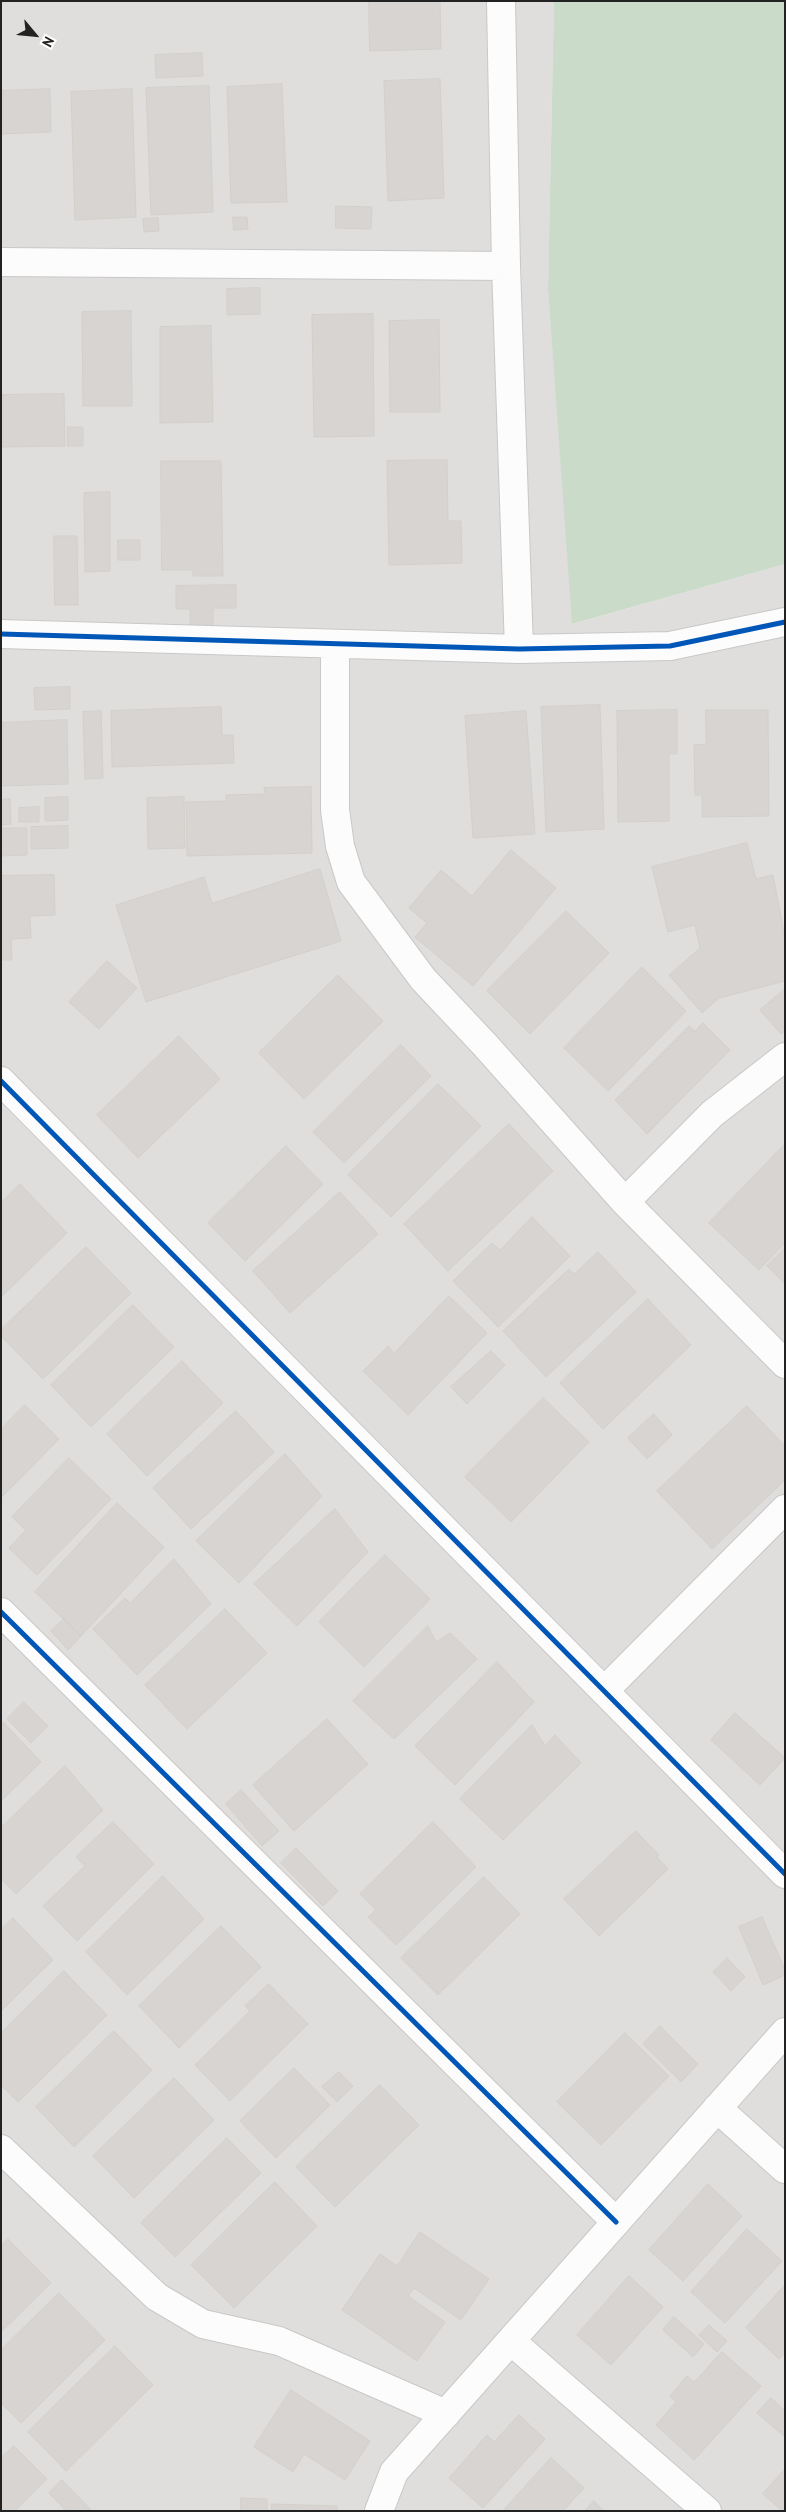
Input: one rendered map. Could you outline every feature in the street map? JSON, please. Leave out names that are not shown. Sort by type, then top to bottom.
[{"type":"street","points":[[501,1],[506,266],[519,649]]},
{"type":"street","points":[[1,262],[506,266]]},
{"type":"street","points":[[1,634],[519,649],[670,646],[785,622]]},
{"type":"street","points":[[336,644],[334,810],[340,846],[351,882],[423,979],[486,1046],[625,1202],[785,1364]]},
{"type":"street","points":[[625,1202],[712,1114],[785,1057]]},
{"type":"street","points":[[1,1081],[785,1874]]},
{"type":"street","points":[[604,1691],[785,1509]]},
{"type":"street","points":[[1,1612],[616,2222]]},
{"type":"street","points":[[379,2511],[394,2472],[785,2032]]},
{"type":"street","points":[[718,2108],[785,2168]]},
{"type":"street","points":[[1,2149],[157,2297],[203,2324],[279,2341],[446,2414]]},
{"type":"street","points":[[511,2341],[707,2511]]},
{"type":"shaded area","points":[[1,1],[554,1],[548,289],[573,624],[785,564],[785,2511],[1,2511]]},
{"type":"green space","points":[[554,1],[785,1],[785,564],[572,624],[548,289]]},
{"type":"building","points":[[369,1],[440,1],[441,49],[370,51]]},
{"type":"building","points":[[202,53],[203,76],[156,78],[155,55]]},
{"type":"building","points":[[440,79],[444,198],[388,201],[384,81]]},
{"type":"building","points":[[282,84],[287,202],[231,203],[227,87]]},
{"type":"building","points":[[209,86],[213,212],[151,215],[146,88]]},
{"type":"building","points":[[50,89],[51,132],[1,134],[1,91]]},
{"type":"building","points":[[132,89],[136,217],[75,220],[71,92]]},
{"type":"building","points":[[336,206],[372,207],[371,229],[336,228]]},
{"type":"building","points":[[233,217],[247,217],[248,229],[234,230]]},
{"type":"building","points":[[158,218],[159,231],[144,232],[143,219]]},
{"type":"building","points":[[260,288],[260,314],[227,315],[227,289]]},
{"type":"building","points":[[131,311],[132,406],[83,406],[82,312]]},
{"type":"building","points":[[373,314],[374,436],[314,437],[312,315]]},
{"type":"building","points":[[439,320],[440,412],[390,412],[389,321]]},
{"type":"building","points":[[211,326],[213,422],[160,423],[160,327]]},
{"type":"building","points":[[64,394],[65,446],[1,447],[1,395]]},
{"type":"building","points":[[68,427],[83,427],[83,446],[68,446]]},
{"type":"building","points":[[447,460],[448,521],[461,521],[462,563],[389,565],[387,461]]},
{"type":"building","points":[[161,461],[221,461],[223,576],[193,576],[193,570],[162,570]]},
{"type":"building","points":[[110,492],[110,571],[85,572],[84,493]]},
{"type":"building","points":[[54,536],[77,536],[78,605],[55,605]]},
{"type":"building","points":[[118,540],[140,540],[140,560],[118,560]]},
{"type":"building","points":[[236,585],[236,608],[213,608],[213,626],[190,626],[190,609],[176,609],[176,586]]},
{"type":"building","points":[[70,687],[70,709],[35,710],[34,688]]},
{"type":"building","points":[[600,705],[604,829],[546,832],[541,707]]},
{"type":"building","points":[[221,707],[222,735],[233,735],[234,763],[112,767],[111,711]]},
{"type":"building","points":[[677,710],[677,754],[669,754],[669,821],[618,822],[617,711]]},
{"type":"building","points":[[706,710],[768,710],[769,816],[702,817],[702,795],[695,795],[694,745],[706,744]]},
{"type":"building","points":[[101,711],[103,778],[85,779],[83,712]]},
{"type":"building","points":[[526,711],[535,834],[473,838],[465,716]]},
{"type":"building","points":[[67,720],[68,784],[1,786],[1,723]]},
{"type":"building","points":[[311,787],[312,853],[187,856],[186,802],[226,801],[226,795],[265,794],[264,788]]},
{"type":"building","points":[[68,797],[68,820],[45,821],[45,798]]},
{"type":"building","points":[[184,797],[185,848],[148,849],[147,798]]},
{"type":"building","points":[[10,799],[11,824],[1,825],[1,800]]},
{"type":"building","points":[[39,807],[39,822],[19,822],[19,808]]},
{"type":"building","points":[[68,826],[68,848],[31,849],[31,827]]},
{"type":"building","points":[[1,828],[27,828],[27,855],[1,856]]},
{"type":"building","points":[[747,843],[756,879],[773,875],[785,938],[785,981],[719,998],[702,1013],[669,975],[700,948],[695,925],[668,932],[652,867]]},
{"type":"building","points":[[511,850],[556,888],[473,986],[415,937],[427,923],[409,908],[441,870],[472,896]]},
{"type":"building","points":[[320,869],[341,941],[146,1002],[116,905],[204,877],[212,903]]},
{"type":"building","points":[[54,875],[55,915],[30,916],[31,938],[11,939],[12,960],[1,960],[1,876]]},
{"type":"building","points":[[566,911],[609,953],[530,1034],[487,991]]},
{"type":"building","points":[[107,961],[137,988],[99,1029],[69,1002]]},
{"type":"building","points":[[642,967],[686,1011],[608,1091],[564,1048]]},
{"type":"building","points":[[338,975],[383,1021],[304,1099],[259,1053]]},
{"type":"building","points":[[785,989],[785,1031],[781,1034],[760,1010]]},
{"type":"building","points":[[703,1023],[730,1050],[647,1134],[615,1100],[689,1026],[695,1031]]},
{"type":"building","points":[[179,1036],[220,1079],[138,1158],[97,1115]]},
{"type":"building","points":[[401,1045],[431,1076],[344,1163],[313,1132]]},
{"type":"building","points":[[438,1084],[481,1126],[391,1217],[348,1175]]},
{"type":"building","points":[[509,1124],[553,1171],[448,1271],[404,1224]]},
{"type":"building","points":[[785,1144],[785,1243],[759,1270],[709,1223]]},
{"type":"building","points":[[286,1146],[323,1184],[245,1261],[208,1223]]},
{"type":"building","points":[[20,1184],[67,1233],[1,1297],[1,1203]]},
{"type":"building","points":[[340,1192],[378,1234],[290,1313],[253,1271]]},
{"type":"building","points":[[532,1217],[570,1256],[498,1327],[453,1281],[492,1243],[500,1250]]},
{"type":"building","points":[[86,1247],[131,1293],[43,1379],[1,1336],[1,1330]]},
{"type":"building","points":[[785,1248],[785,1284],[767,1266]]},
{"type":"building","points":[[598,1252],[636,1292],[546,1377],[503,1331],[569,1269],[574,1274]]},
{"type":"building","points":[[449,1296],[487,1333],[408,1415],[363,1371],[388,1346],[394,1353]]},
{"type":"building","points":[[648,1299],[691,1345],[603,1429],[560,1383]]},
{"type":"building","points":[[133,1305],[174,1347],[91,1427],[51,1385]]},
{"type":"building","points":[[491,1351],[505,1365],[467,1404],[451,1387]]},
{"type":"building","points":[[182,1361],[223,1403],[147,1476],[107,1434]]},
{"type":"building","points":[[543,1398],[589,1442],[511,1522],[465,1477]]},
{"type":"building","points":[[25,1405],[59,1439],[1,1498],[1,1429]]},
{"type":"building","points":[[747,1406],[785,1446],[785,1480],[712,1549],[657,1491]]},
{"type":"building","points":[[236,1411],[274,1452],[191,1529],[153,1488]]},
{"type":"building","points":[[654,1414],[672,1435],[647,1459],[628,1438]]},
{"type":"building","points":[[285,1454],[322,1496],[239,1583],[196,1541]]},
{"type":"building","points":[[69,1458],[111,1499],[37,1575],[9,1548],[26,1530],[12,1517]]},
{"type":"building","points":[[117,1503],[164,1547],[81,1636],[35,1592]]},
{"type":"building","points":[[335,1509],[368,1552],[297,1626],[254,1584]]},
{"type":"building","points":[[385,1555],[430,1599],[364,1667],[319,1622]]},
{"type":"building","points":[[174,1559],[211,1604],[137,1675],[93,1629],[125,1598],[130,1603]]},
{"type":"building","points":[[225,1609],[267,1653],[187,1729],[145,1685]]},
{"type":"building","points":[[64,1619],[81,1636],[68,1650],[51,1631]]},
{"type":"building","points":[[428,1626],[436,1642],[450,1633],[477,1659],[394,1739],[353,1701]]},
{"type":"building","points":[[497,1662],[534,1702],[455,1785],[415,1746]]},
{"type":"building","points":[[24,1702],[48,1726],[31,1743],[7,1719]]},
{"type":"building","points":[[735,1713],[785,1758],[760,1785],[711,1740]]},
{"type":"building","points":[[327,1719],[368,1764],[294,1831],[253,1785]]},
{"type":"building","points":[[4,1723],[41,1762],[1,1801],[1,1725]]},
{"type":"building","points":[[532,1725],[545,1746],[555,1735],[581,1763],[503,1840],[460,1799]]},
{"type":"building","points":[[65,1766],[103,1810],[16,1894],[1,1879],[1,1828]]},
{"type":"building","points":[[241,1790],[279,1831],[262,1846],[226,1804]]},
{"type":"building","points":[[113,1822],[154,1864],[77,1941],[43,1906],[85,1866],[76,1857]]},
{"type":"building","points":[[433,1822],[476,1867],[396,1945],[368,1917],[376,1910],[360,1894]]},
{"type":"building","points":[[636,1831],[659,1855],[657,1857],[668,1869],[599,1936],[564,1899]]},
{"type":"building","points":[[296,1848],[338,1891],[323,1906],[281,1863]]},
{"type":"building","points":[[163,1876],[204,1919],[127,1995],[86,1952]]},
{"type":"building","points":[[484,1877],[520,1914],[438,1995],[401,1958]]},
{"type":"building","points":[[762,1917],[785,1970],[785,1975],[763,1985],[739,1927]]},
{"type":"building","points":[[13,1918],[53,1960],[1,2011],[1,1930]]},
{"type":"building","points":[[221,1926],[261,1967],[179,2048],[139,2006]]},
{"type":"building","points":[[727,1958],[745,1977],[731,1991],[713,1972]]},
{"type":"building","points":[[64,1971],[107,2015],[18,2102],[1,2085],[1,2033]]},
{"type":"building","points":[[269,1984],[308,2024],[230,2101],[195,2065],[250,2011],[245,2006]]},
{"type":"building","points":[[660,2026],[698,2064],[681,2082],[643,2044]]},
{"type":"building","points":[[114,2031],[152,2070],[74,2147],[36,2107]]},
{"type":"building","points":[[625,2033],[669,2076],[601,2145],[557,2102]]},
{"type":"building","points":[[294,2068],[330,2105],[276,2158],[240,2121]]},
{"type":"building","points":[[339,2072],[353,2086],[337,2102],[322,2087]]},
{"type":"building","points":[[174,2078],[214,2120],[134,2198],[93,2156]]},
{"type":"building","points":[[380,2085],[419,2125],[335,2207],[296,2167]]},
{"type":"building","points":[[227,2138],[261,2173],[175,2257],[141,2223]]},
{"type":"building","points":[[275,2182],[317,2226],[234,2308],[191,2265]]},
{"type":"building","points":[[708,2184],[742,2216],[683,2281],[649,2250]]},
{"type":"building","points":[[747,2229],[782,2261],[725,2323],[691,2292]]},
{"type":"building","points":[[420,2232],[489,2279],[461,2320],[414,2288],[408,2296],[445,2322],[417,2361],[342,2310],[380,2254],[397,2266]]},
{"type":"building","points":[[8,2239],[51,2283],[1,2332],[1,2246]]},
{"type":"building","points":[[629,2276],[663,2307],[611,2365],[577,2335]]},
{"type":"building","points":[[785,2285],[785,2353],[779,2359],[746,2328]]},
{"type":"building","points":[[59,2293],[105,2340],[21,2423],[1,2403],[1,2350]]},
{"type":"building","points":[[674,2317],[704,2344],[693,2357],[663,2330]]},
{"type":"building","points":[[709,2325],[727,2341],[717,2352],[699,2335]]},
{"type":"building","points":[[115,2346],[153,2385],[66,2471],[28,2432]]},
{"type":"building","points":[[722,2352],[761,2386],[694,2460],[656,2425],[676,2402],[670,2396],[687,2376],[694,2382]]},
{"type":"building","points":[[291,2390],[370,2441],[345,2480],[304,2454],[293,2472],[254,2447]]},
{"type":"building","points":[[771,2398],[785,2411],[785,2437],[757,2413]]},
{"type":"building","points":[[519,2415],[545,2439],[483,2508],[449,2478],[487,2435],[494,2442]]},
{"type":"building","points":[[14,2446],[47,2479],[15,2511],[1,2511],[1,2458]]},
{"type":"building","points":[[551,2458],[584,2488],[563,2511],[503,2511]]},
{"type":"building","points":[[785,2469],[785,2511],[782,2511],[763,2494]]},
{"type":"building","points":[[62,2480],[92,2511],[66,2511],[49,2493]]},
{"type":"building","points":[[241,2498],[267,2499],[267,2511],[241,2511]]},
{"type":"building","points":[[594,2501],[604,2511],[585,2511]]},
{"type":"building","points":[[272,2504],[337,2506],[337,2511],[272,2511]]},
{"type":"cycle path","points":[[1,634],[519,649],[670,646],[785,622]]},
{"type":"cycle path","points":[[1,1081],[785,1874]]},
{"type":"cycle path","points":[[1,1612],[616,2222]]}]
